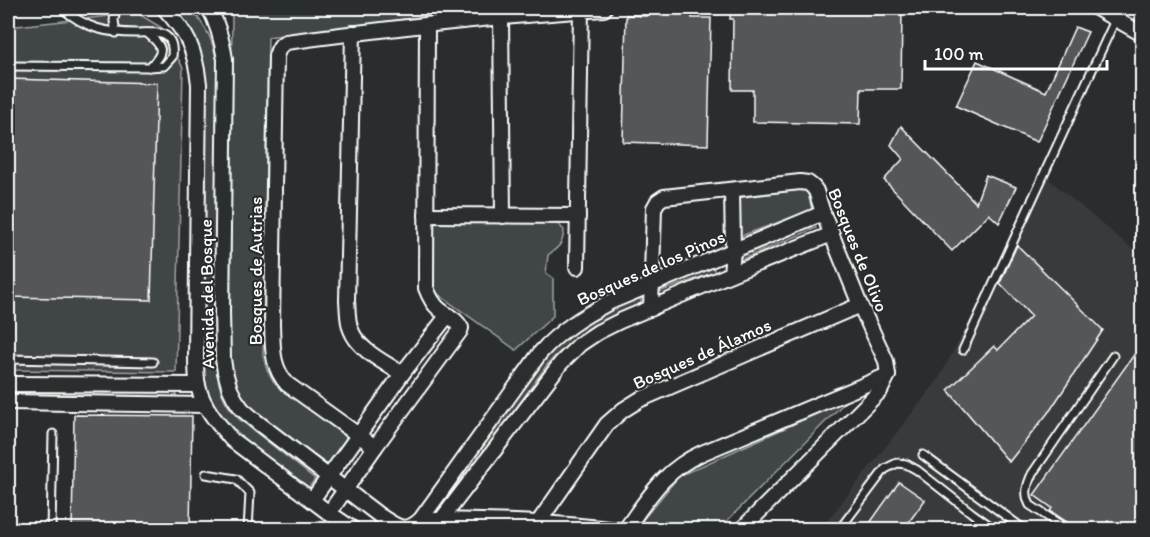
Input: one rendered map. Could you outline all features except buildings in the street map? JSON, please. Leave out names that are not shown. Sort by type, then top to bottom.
[{"type":"street","name":"Avenida del Bosque","points":[[165,8],[185,34],[197,63],[199,84],[196,356],[198,385],[205,405],[232,440],[354,530]]},
{"type":"street","name":"Avenida del Bosque","points":[[209,8],[218,25],[225,59],[222,312],[225,372],[230,389],[242,409],[380,516],[396,526],[407,529]]},
{"type":"street","points":[[1096,8],[1143,34]]},
{"type":"street","points":[[402,374],[357,341],[348,319],[353,33],[581,9],[603,9]]},
{"type":"street","points":[[577,267],[581,9]]},
{"type":"street","points":[[501,17],[503,216]]},
{"type":"street","points":[[329,513],[459,334],[461,328],[456,321],[437,308],[426,288],[427,25]]},
{"type":"street","name":"Bosques de Autrias","points":[[353,33],[286,42],[280,46],[276,56],[272,324],[274,362],[280,376],[287,384],[375,447]]},
{"type":"street","name":"Bosques de Olivo","points":[[651,309],[654,208],[658,201],[664,197],[808,183],[816,191],[860,305],[886,361],[888,375]]},
{"type":"street","points":[[731,274],[732,190]]},
{"type":"street","name":"Bosques de los Pinos","points":[[424,524],[549,343],[584,316],[610,302],[823,213]]},
{"type":"street","points":[[426,215],[578,216]]},
{"type":"street","name":"Bosques de los Pinos","points":[[407,529],[416,524],[441,520],[567,357],[580,344],[620,321],[832,234]]},
{"type":"street","name":"Bosques de Álamos","points":[[538,523],[607,424],[623,410],[639,400],[860,305]]},
{"type":"street","points":[[312,500],[402,374],[448,315]]},
{"type":"street","points":[[625,530],[662,481],[684,462],[888,375]]},
{"type":"street","points":[[741,530],[880,391],[888,375]]},
{"type":"street","points":[[8,384],[198,385]]},
{"type":"street","points":[[8,402],[205,405]]},
{"type":"street","points":[[441,520],[585,525],[618,530]]},
{"type":"lane","points":[[8,66],[149,67],[164,66],[172,57],[173,45],[168,37],[160,33],[116,33],[97,29],[62,8]]},
{"type":"lane","points":[[116,8],[114,21],[116,33]]},
{"type":"lane","points":[[963,350],[1116,18]]},
{"type":"lane","points":[[147,33],[158,42],[161,51],[160,58],[149,67]]},
{"type":"lane","points":[[1068,530],[1030,505],[1026,499],[1027,484],[1113,356]]},
{"type":"lane","points":[[8,359],[153,362]]},
{"type":"lane","points":[[51,530],[53,434]]},
{"type":"lane","points":[[924,455],[1025,530]]},
{"type":"lane","points":[[839,530],[885,469],[897,463],[906,464],[917,470],[996,530]]},
{"type":"lane","points":[[206,474],[236,479],[250,493],[248,530]]},
{"type":"shaded area","points":[[232,8],[490,8],[268,37],[263,357],[274,382],[347,438],[328,465],[250,409],[240,394],[231,371]]},
{"type":"shaded area","points":[[192,10],[210,39],[219,72],[216,365],[218,380],[225,401],[239,419],[315,479],[307,490],[229,428],[207,399],[200,364],[205,74],[196,42],[179,14]]},
{"type":"shaded area","points":[[137,13],[162,28],[183,68],[176,372],[8,370],[8,27]]},
{"type":"shaded area","points":[[1046,177],[1142,257],[1142,529],[820,530],[938,380]]},
{"type":"shaded area","points":[[807,189],[812,210],[738,237],[736,198]]},
{"type":"shaded area","points":[[430,220],[558,224],[564,230],[563,239],[558,247],[548,255],[546,273],[553,278],[553,316],[516,350],[431,289]]},
{"type":"shaded area","points":[[813,222],[816,228],[738,261],[737,256]]},
{"type":"shaded area","points":[[712,266],[715,272],[659,292],[658,286]]},
{"type":"shaded area","points":[[641,298],[641,304],[590,328],[568,344],[547,365],[444,509],[434,509],[541,361],[565,336],[607,310]]},
{"type":"shaded area","points":[[8,390],[176,392],[177,400],[8,397]]},
{"type":"shaded area","points":[[847,400],[719,529],[677,529],[641,522],[679,476]]}]
